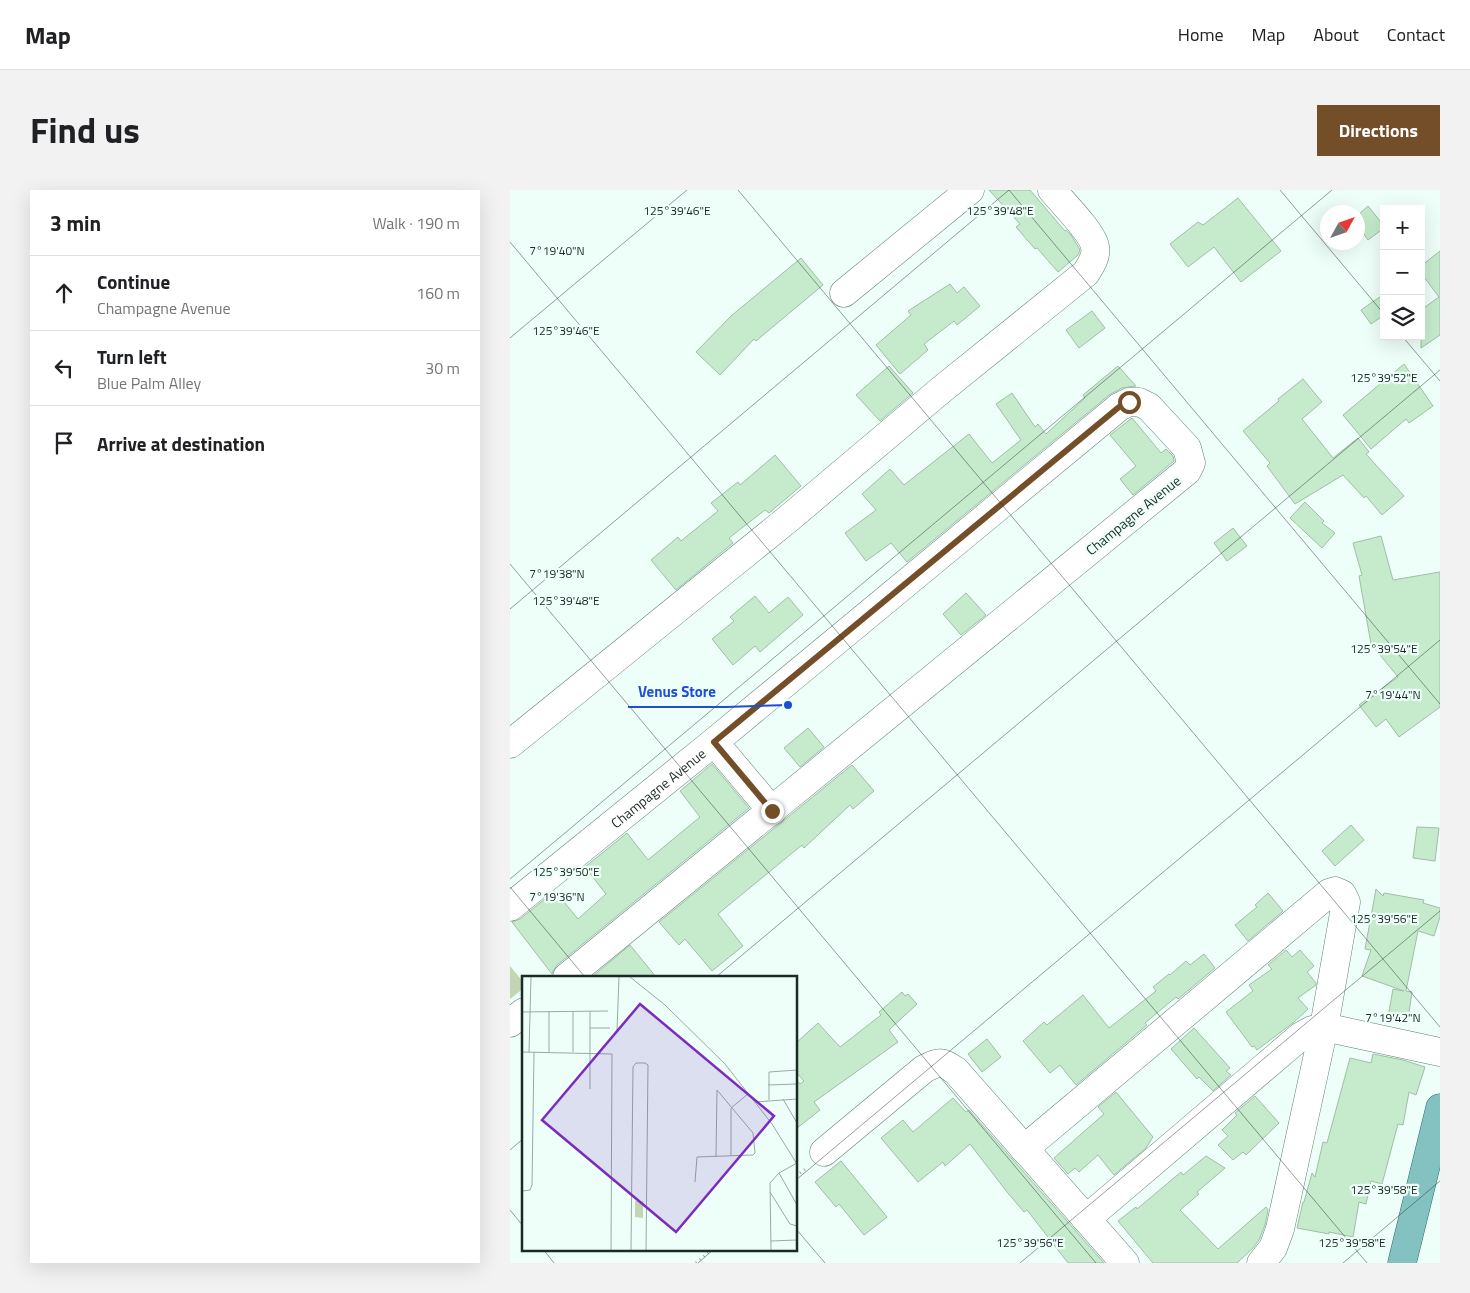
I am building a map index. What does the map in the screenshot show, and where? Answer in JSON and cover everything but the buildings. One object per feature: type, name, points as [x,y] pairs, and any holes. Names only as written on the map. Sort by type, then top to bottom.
[{"type":"main road","points":[[1402,1263],[1439,1118]]},
{"type":"street","points":[[844,293],[970,190]]},
{"type":"street","points":[[510,744],[788,519],[941,390],[1086,273],[1094,258],[1095,247],[1090,236],[1052,190]]},
{"type":"street","name":"Champagne Avenue","points":[[510,907],[714,742],[1119,407],[1129,402],[1139,402],[1149,407],[1187,448],[1191,463],[1187,471],[569,976]]},
{"type":"street","points":[[714,742],[772,811]]},
{"type":"street","points":[[1024,1149],[1329,892],[1342,894],[1346,902],[1324,1027],[1280,1228],[1273,1248],[1261,1263]]},
{"type":"street","points":[[510,1023],[522,1014]]},
{"type":"street","points":[[1086,1219],[1301,1036],[1312,1030],[1324,1027],[1440,1052]]},
{"type":"street","points":[[824,1152],[924,1069],[934,1064],[946,1063],[956,1071],[1125,1263]]},
{"type":"path","points":[[696,1263],[711,1250]]},
{"type":"green space","points":[[510,966],[522,981],[522,990],[510,999]]},
{"type":"place","name":"Venus Store","points":[[788,705]]},
{"type":"route","points":[[772,811],[714,742],[1119,407],[1129,402]]}]
